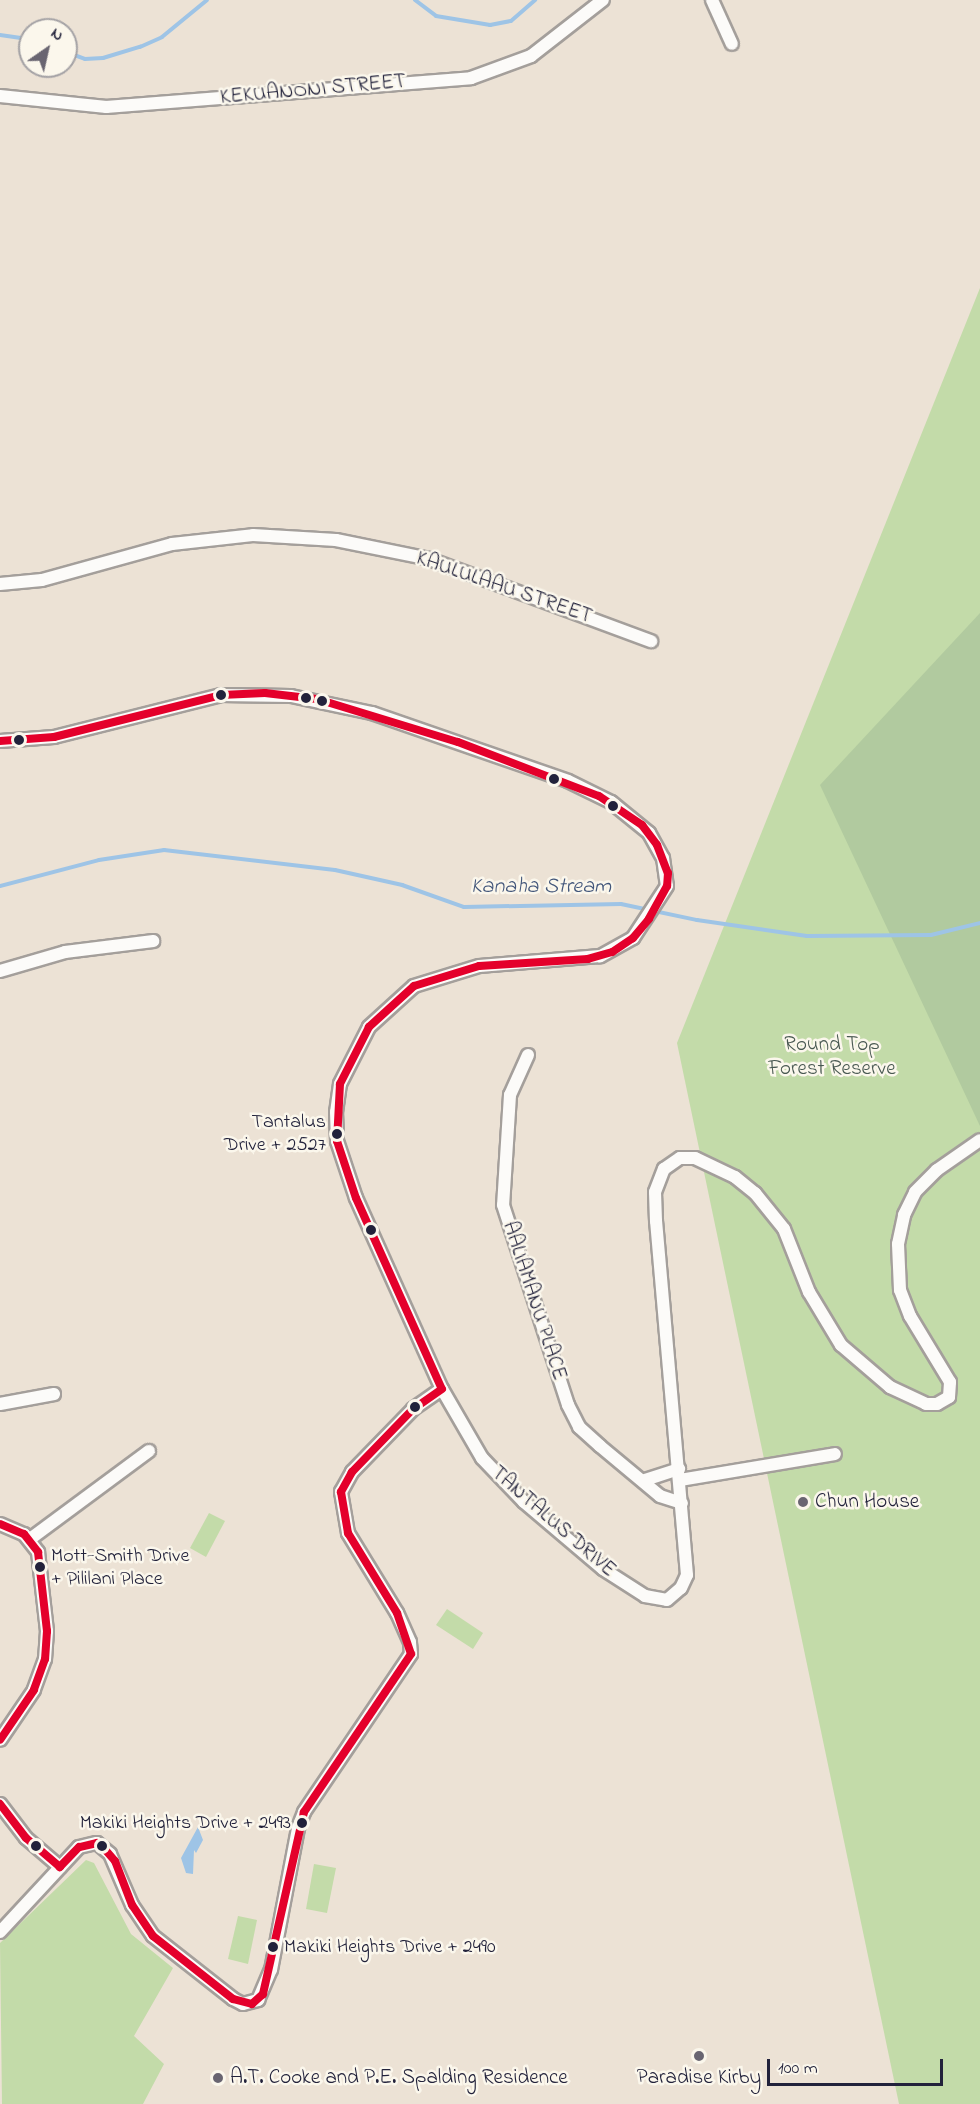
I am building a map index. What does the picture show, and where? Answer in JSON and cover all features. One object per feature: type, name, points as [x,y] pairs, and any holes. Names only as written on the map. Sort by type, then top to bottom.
[{"type":"street","name":"KEKUANONI STREET","points":[[0,96],[106,107],[471,78],[531,56],[603,0]]},
{"type":"street","points":[[712,0],[732,44]]},
{"type":"street","name":"KAULULAAU STREET","points":[[0,584],[42,580],[172,544],[253,535],[336,540],[429,559],[651,641]]},
{"type":"street","name":"TANTALUS DRIVE","points":[[0,741],[54,737],[221,695],[265,693],[308,698],[398,721],[568,782],[621,809],[642,825],[657,845],[668,873],[667,886],[649,919],[623,946],[588,959],[479,966],[414,986],[369,1027],[340,1084],[338,1141],[356,1198],[442,1389],[477,1450],[502,1481],[603,1569],[657,1600],[675,1594],[687,1575],[680,1474],[656,1221],[655,1192],[664,1169],[680,1158],[695,1158],[735,1177],[754,1193],[784,1229],[808,1292],[841,1345],[890,1387],[926,1404],[937,1404],[949,1396],[950,1382],[903,1299],[898,1244],[904,1215],[915,1192],[938,1170],[980,1140]]},
{"type":"street","points":[[0,971],[65,952],[153,941]]},
{"type":"street","name":"AALIAMANU PLACE","points":[[528,1055],[510,1095],[503,1205],[508,1221],[579,1426],[645,1480],[660,1496],[682,1503]]},
{"type":"street","points":[[0,1932],[79,1847],[97,1843],[115,1862],[132,1905],[153,1936],[233,1999],[243,2004],[258,2000],[271,1970],[292,1856],[304,1812],[411,1654],[407,1634],[397,1613],[348,1533],[341,1511],[343,1484],[413,1409],[442,1389]]},
{"type":"street","points":[[0,1404],[54,1394]]},
{"type":"street","points":[[30,1539],[149,1450]]},
{"type":"street","points":[[645,1480],[835,1454]]},
{"type":"street","points":[[0,1524],[17,1530],[30,1539],[42,1568],[46,1652],[34,1690],[0,1740]]},
{"type":"street","points":[[0,1804],[26,1838],[60,1867]]},
{"type":"green space","name":"Round Top Forest Reserve","points":[[980,288],[980,2104],[899,2104],[677,1043]]},
{"type":"green space","points":[[980,613],[980,1126],[820,785]]},
{"type":"green space","points":[[209,1513],[225,1521],[206,1557],[190,1548]]},
{"type":"green space","points":[[447,1609],[483,1633],[473,1649],[436,1625]]},
{"type":"green space","points":[[86,1860],[94,1863],[131,1934],[173,1968],[134,2036],[164,2064],[143,2104],[2,2104],[0,1943]]},
{"type":"green space","points":[[314,1864],[336,1868],[327,1913],[306,1909]]},
{"type":"green space","points":[[238,1916],[257,1920],[248,1964],[228,1959]]},
{"type":"water","points":[[198,1827],[203,1840],[196,1853],[194,1850],[193,1874],[186,1873],[181,1858]]},
{"type":"waterway","points":[[78,56],[85,59],[103,58],[140,47],[162,37],[207,0]]},
{"type":"waterway","points":[[415,0],[436,16],[490,25],[511,21],[535,0]]},
{"type":"waterway","points":[[0,35],[18,37]]},
{"type":"waterway","name":"Kanaha Stream","points":[[0,886],[99,860],[164,850],[335,870],[402,885],[464,907],[621,904],[697,920],[807,936],[931,935],[980,923]]},
{"type":"transit line","points":[[0,741],[54,737],[221,695],[265,693],[317,699],[458,742],[599,796],[642,825],[657,845],[668,873],[667,886],[649,919],[633,938],[612,952],[588,959],[479,966],[414,986],[369,1027],[340,1084],[337,1141],[356,1198],[442,1389],[413,1409],[352,1472],[341,1492],[348,1533],[397,1613],[411,1654],[304,1812],[263,1994],[252,2004],[233,1999],[153,1936],[132,1905],[115,1861],[103,1847],[97,1843],[79,1847],[60,1867],[26,1838],[0,1804]]},
{"type":"transit line","points":[[0,1524],[24,1534],[38,1552],[47,1631],[45,1659],[34,1690],[0,1740]]},
{"type":"place","name":"Tantalus Drive + 2527","points":[[337,1134]]},
{"type":"place","name":"Chun House","points":[[803,1502]]},
{"type":"place","name":"Mott-Smith Drive + Pililani Place","points":[[40,1567]]},
{"type":"place","name":"Makiki Heights Drive + 2493","points":[[302,1823]]},
{"type":"place","name":"Makiki Heights Drive + 2490","points":[[273,1947]]},
{"type":"place","name":"Paradise Kirby","points":[[699,2056]]},
{"type":"place","name":"A.T. Cooke and P.E. Spalding Residence","points":[[218,2078]]}]
